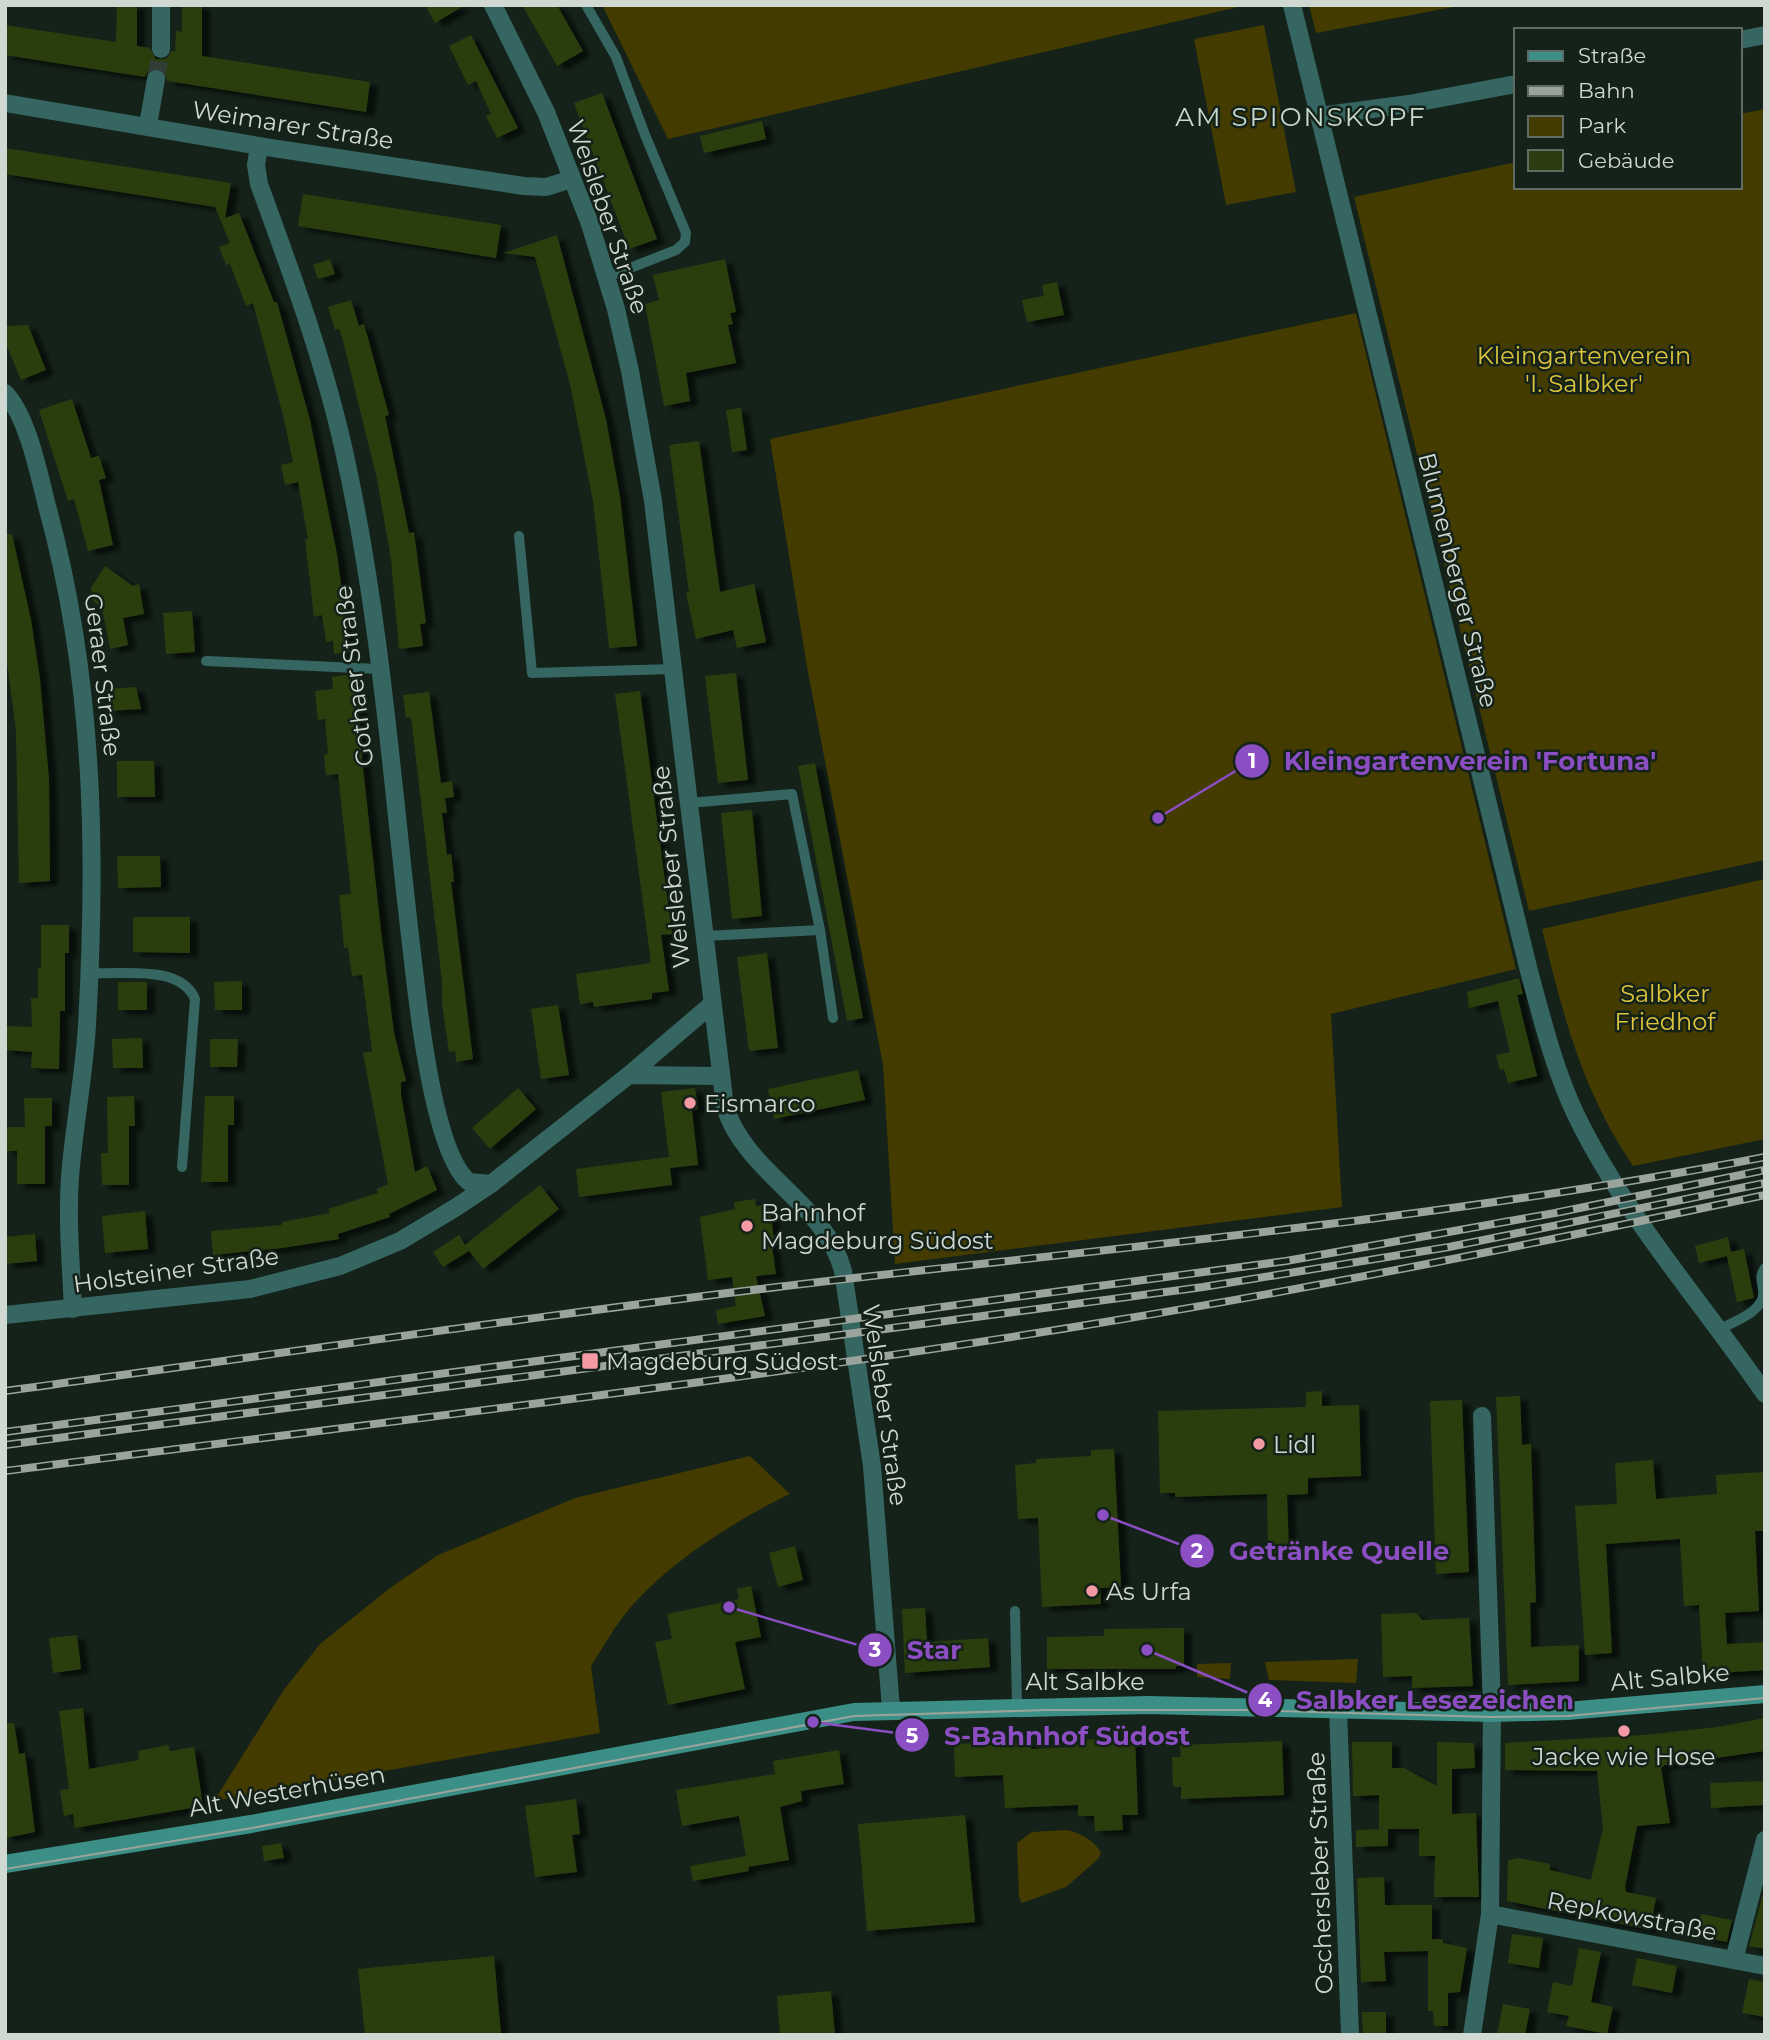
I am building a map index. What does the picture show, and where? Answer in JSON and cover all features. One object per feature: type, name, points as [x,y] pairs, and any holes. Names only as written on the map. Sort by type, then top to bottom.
[{"type":"main road","name":"Alt Salbke","points":[[576,1762],[812,1718],[891,1709],[1017,1706],[1492,1713],[1567,1711],[1765,1694]]},
{"type":"main road","name":"Alt Westerhüsen","points":[[5,1864],[226,1828],[576,1762]]},
{"type":"street","points":[[161,5],[161,49]]},
{"type":"street","name":"Welsleber Straße","points":[[493,5],[545,112],[607,277],[643,435],[674,668],[719,1076],[728,1116],[737,1135],[819,1223],[841,1262],[872,1466],[891,1709]]},
{"type":"street","name":"Blumenberger Straße","points":[[1292,5],[1549,1042],[1575,1112],[1597,1154],[1632,1210],[1765,1394]]},
{"type":"street","points":[[1742,40],[1765,35]]},
{"type":"street","points":[[148,125],[156,79]]},
{"type":"street","points":[[1319,116],[1409,104],[1514,84]]},
{"type":"street","name":"Weimarer Straße","points":[[5,103],[148,125],[259,146],[524,186],[546,187],[572,179]]},
{"type":"street","name":"Gothaer Straße","points":[[259,146],[256,165],[259,184],[316,347],[343,448],[365,563],[416,990],[430,1074],[447,1141],[457,1166],[469,1182],[491,1184]]},
{"type":"street","name":"Geraer Straße","points":[[5,393],[19,415],[61,555],[76,632],[90,762],[93,904],[90,973],[69,1200],[73,1309]]},
{"type":"street","name":"Holsteiner Straße","points":[[5,1315],[250,1289],[340,1266],[417,1232],[491,1184],[629,1075],[711,1005]]},
{"type":"street","points":[[629,1075],[719,1076]]},
{"type":"street","points":[[1472,2035],[1490,1914],[1492,1713],[1482,1416]]},
{"type":"street","name":"Oschersleber Straße","points":[[1338,1709],[1350,2035]]},
{"type":"street","points":[[1734,1960],[1765,1840]]},
{"type":"street","name":"Repkowstraße","points":[[1490,1914],[1765,1966]]},
{"type":"lane","points":[[586,5],[616,57],[686,233],[685,242],[676,250],[607,277]]},
{"type":"lane","points":[[519,536],[532,673],[674,668]]},
{"type":"lane","points":[[206,662],[378,669]]},
{"type":"lane","points":[[689,803],[792,794],[820,930],[833,1018]]},
{"type":"lane","points":[[704,936],[820,930]]},
{"type":"lane","points":[[90,973],[175,977],[189,986],[195,999],[182,1167]]},
{"type":"lane","points":[[1720,1329],[1758,1306],[1764,1294],[1761,1278],[1765,1268]]},
{"type":"lane","points":[[1015,1611],[1017,1706]]},
{"type":"green space","points":[[602,5],[1247,5],[668,139]]},
{"type":"green space","points":[[1309,5],[1464,5],[1316,33]]},
{"type":"green space","points":[[1264,25],[1296,192],[1226,205],[1194,39]]},
{"type":"green space","name":"Kleingartenverein 'I. Salbker'","points":[[1765,109],[1765,860],[1529,911],[1354,197],[1514,162],[1514,189],[1742,189],[1742,114]]},
{"type":"green space","points":[[1356,313],[1516,969],[1331,1014],[1342,1207],[895,1264],[883,1065],[807,667],[770,439]]},
{"type":"green space","name":"Salbker Friedhof","points":[[1765,879],[1765,1139],[1633,1166],[1615,1138],[1587,1081],[1558,992],[1542,929]]},
{"type":"green space","points":[[750,1456],[790,1494],[705,1543],[647,1590],[626,1614],[591,1666],[600,1733],[214,1801],[283,1691],[320,1644],[390,1588],[438,1555],[575,1498]]},
{"type":"green space","points":[[1358,1659],[1356,1683],[1269,1680],[1265,1662]]},
{"type":"green space","points":[[1231,1663],[1230,1679],[1197,1677],[1197,1664]]},
{"type":"green space","points":[[1066,1830],[1091,1841],[1101,1853],[1098,1859],[1066,1887],[1022,1903],[1019,1897],[1017,1843],[1032,1832]]},
{"type":"building","points":[[117,5],[137,5],[137,46],[150,48],[156,59],[166,59],[172,51],[175,52],[176,31],[182,32],[182,5],[202,5],[202,56],[370,82],[366,112],[167,81],[164,71],[157,68],[148,71],[145,77],[5,55],[5,25],[116,42]]},
{"type":"building","points":[[425,5],[465,5],[435,23]]},
{"type":"building","points":[[522,5],[557,5],[583,51],[557,66]]},
{"type":"building","points":[[471,35],[518,128],[497,138],[486,116],[491,114],[476,81],[468,85],[449,46]]},
{"type":"building","points":[[602,93],[657,239],[629,249],[574,103]]},
{"type":"building","points":[[762,121],[766,139],[704,153],[700,136]]},
{"type":"building","points":[[5,148],[231,183],[225,218],[239,213],[274,302],[277,302],[310,420],[337,554],[350,652],[334,654],[333,641],[326,642],[322,615],[314,617],[305,539],[308,539],[298,482],[285,485],[281,465],[293,462],[283,415],[253,303],[246,306],[230,264],[226,265],[219,247],[230,243],[215,207],[5,174]]},
{"type":"building","points":[[303,194],[501,225],[496,258],[298,226]]},
{"type":"building","points":[[557,235],[606,419],[620,497],[637,646],[609,648],[593,501],[570,384],[535,257],[504,253]]},
{"type":"building","points":[[330,259],[335,274],[318,279],[313,265]]},
{"type":"building","points":[[725,259],[736,312],[730,313],[733,324],[728,325],[736,363],[686,373],[690,401],[664,406],[645,304],[659,300],[653,275]]},
{"type":"building","points":[[1057,282],[1064,315],[1027,322],[1022,300],[1044,296],[1042,285]]},
{"type":"building","points":[[351,300],[359,326],[364,324],[389,415],[385,416],[409,533],[414,532],[426,623],[420,624],[423,646],[399,649],[391,559],[377,479],[343,341],[339,329],[335,330],[328,307]]},
{"type":"building","points":[[28,325],[46,370],[21,380],[5,341],[5,326]]},
{"type":"building","points":[[72,399],[91,458],[99,456],[106,478],[99,480],[113,545],[88,551],[74,499],[68,501],[39,410]]},
{"type":"building","points":[[741,408],[747,450],[732,452],[726,410]]},
{"type":"building","points":[[699,441],[720,592],[754,584],[766,642],[737,648],[733,630],[696,639],[686,593],[689,592],[669,445]]},
{"type":"building","points":[[5,534],[12,534],[31,620],[40,679],[49,779],[50,881],[19,883],[16,731],[5,647]]},
{"type":"building","points":[[105,566],[133,586],[139,584],[144,614],[123,618],[128,645],[110,649],[102,608],[93,601],[91,588]]},
{"type":"building","points":[[192,611],[195,652],[166,654],[163,613]]},
{"type":"building","points":[[736,673],[748,780],[718,783],[705,676]]},
{"type":"building","points":[[351,676],[352,692],[358,691],[361,750],[381,931],[394,1033],[406,1081],[401,1082],[401,1095],[415,1172],[427,1166],[437,1190],[389,1214],[390,1217],[338,1234],[339,1239],[213,1255],[211,1231],[282,1225],[282,1222],[330,1213],[328,1209],[378,1193],[377,1189],[388,1184],[363,1053],[372,1051],[362,975],[352,976],[348,947],[344,948],[339,895],[351,894],[338,774],[326,775],[324,755],[328,754],[325,719],[318,720],[315,691],[333,689],[332,677]]},
{"type":"building","points":[[136,687],[141,709],[109,711],[107,689]]},
{"type":"building","points":[[640,691],[672,934],[661,935],[669,991],[652,993],[652,999],[594,1007],[593,1002],[580,1004],[576,974],[651,963],[615,694]]},
{"type":"building","points":[[429,692],[441,783],[452,781],[454,797],[445,798],[447,813],[442,813],[447,855],[451,854],[454,882],[451,882],[473,1059],[456,1062],[455,1051],[449,1052],[411,717],[406,718],[403,695]]},
{"type":"building","points":[[117,761],[154,761],[155,797],[117,797]]},
{"type":"building","points":[[815,763],[863,1018],[847,1021],[798,766]]},
{"type":"building","points":[[752,810],[762,916],[732,919],[721,813]]},
{"type":"building","points":[[117,856],[160,856],[161,887],[118,888]]},
{"type":"building","points":[[133,917],[190,917],[190,953],[133,952]]},
{"type":"building","points":[[41,925],[69,925],[69,953],[65,953],[65,1011],[60,1011],[59,1069],[31,1068],[32,1052],[5,1050],[5,1026],[32,1027],[31,998],[38,998],[38,968],[41,968]]},
{"type":"building","points":[[767,953],[778,1048],[749,1051],[737,957]]},
{"type":"building","points":[[1519,978],[1523,994],[1517,995],[1537,1076],[1508,1083],[1504,1069],[1500,1070],[1496,1055],[1510,1052],[1498,1001],[1469,1008],[1467,992]]},
{"type":"building","points":[[242,981],[242,1010],[215,1010],[214,982]]},
{"type":"building","points":[[118,982],[147,982],[147,1010],[118,1010]]},
{"type":"building","points":[[558,1005],[569,1075],[541,1079],[531,1009]]},
{"type":"building","points":[[142,1038],[143,1068],[113,1068],[112,1039]]},
{"type":"building","points":[[210,1039],[238,1039],[237,1067],[210,1067]]},
{"type":"building","points":[[858,1070],[865,1100],[774,1119],[768,1089]]},
{"type":"building","points":[[518,1088],[536,1109],[490,1149],[472,1128]]},
{"type":"building","points":[[695,1088],[698,1109],[692,1110],[698,1165],[670,1168],[672,1185],[579,1197],[576,1169],[669,1157],[661,1092]]},
{"type":"building","points":[[134,1096],[135,1126],[129,1126],[129,1185],[102,1185],[101,1153],[108,1153],[107,1097]]},
{"type":"building","points":[[205,1096],[234,1096],[234,1125],[228,1125],[228,1182],[201,1182]]},
{"type":"building","points":[[24,1098],[52,1098],[52,1126],[45,1126],[45,1184],[17,1184],[17,1151],[5,1151],[5,1127],[25,1127]]},
{"type":"building","points":[[540,1185],[559,1209],[483,1269],[469,1251],[443,1267],[433,1252],[459,1235],[465,1245]]},
{"type":"building","points":[[755,1199],[756,1206],[769,1204],[774,1239],[771,1239],[776,1274],[756,1276],[765,1316],[718,1324],[716,1310],[736,1306],[732,1277],[708,1280],[700,1217],[735,1209],[734,1202]]},
{"type":"building","points":[[145,1211],[148,1249],[105,1253],[102,1216]]},
{"type":"building","points":[[35,1234],[37,1261],[5,1264],[5,1237]]},
{"type":"building","points":[[1728,1237],[1731,1252],[1744,1249],[1754,1298],[1737,1302],[1727,1256],[1699,1263],[1695,1246]]},
{"type":"building","name":"Lidl","points":[[1322,1391],[1322,1406],[1359,1405],[1361,1476],[1308,1478],[1308,1494],[1287,1495],[1289,1553],[1268,1553],[1267,1494],[1175,1497],[1175,1493],[1160,1493],[1158,1411],[1306,1407],[1306,1392]]},
{"type":"building","points":[[1520,1396],[1522,1445],[1531,1444],[1536,1602],[1530,1603],[1531,1647],[1579,1645],[1579,1681],[1508,1685],[1496,1397]]},
{"type":"building","points":[[1462,1400],[1469,1572],[1436,1574],[1430,1401]]},
{"type":"building","points":[[1114,1449],[1121,1587],[1100,1588],[1101,1604],[1042,1607],[1038,1518],[1018,1519],[1015,1465],[1036,1463],[1036,1459],[1091,1456],[1091,1450]]},
{"type":"building","points":[[1653,1460],[1656,1499],[1717,1494],[1716,1475],[1765,1472],[1765,1531],[1755,1531],[1759,1611],[1725,1613],[1727,1644],[1765,1642],[1765,1670],[1703,1674],[1699,1605],[1684,1606],[1680,1539],[1606,1544],[1612,1653],[1585,1655],[1575,1506],[1617,1504],[1615,1463]]},
{"type":"building","points":[[795,1546],[803,1580],[778,1587],[769,1553]]},
{"type":"building","points":[[751,1586],[761,1637],[735,1642],[745,1689],[668,1705],[655,1642],[672,1639],[667,1614],[739,1599],[737,1589]]},
{"type":"building","points":[[925,1608],[927,1642],[988,1638],[990,1667],[905,1673],[902,1609]]},
{"type":"building","points":[[1416,1613],[1422,1620],[1469,1618],[1473,1686],[1412,1688],[1412,1676],[1383,1677],[1381,1614]]},
{"type":"building","points":[[1184,1628],[1184,1666],[1176,1666],[1176,1669],[1047,1669],[1047,1637],[1104,1636],[1104,1629]]},
{"type":"building","points":[[77,1635],[81,1669],[53,1673],[49,1638]]},
{"type":"building","points":[[83,1708],[89,1769],[139,1760],[138,1751],[168,1745],[170,1751],[194,1747],[203,1806],[75,1828],[73,1814],[64,1816],[60,1790],[69,1789],[59,1711]]},
{"type":"building","points":[[1765,1718],[1765,1751],[1665,1765],[1661,1768],[1670,1823],[1637,1826],[1625,1887],[1626,1892],[1656,1898],[1650,1930],[1507,1901],[1508,1860],[1518,1858],[1550,1864],[1550,1870],[1591,1880],[1603,1828],[1597,1771],[1505,1770],[1505,1743],[1644,1735],[1718,1727]]},
{"type":"building","points":[[5,1723],[14,1723],[19,1754],[25,1753],[35,1832],[5,1838]]},
{"type":"building","points":[[1135,1738],[1138,1815],[1122,1815],[1123,1830],[1095,1831],[1094,1816],[1078,1816],[1078,1805],[1005,1808],[1003,1775],[955,1777],[954,1744],[1031,1741],[1031,1749],[1076,1747],[1076,1740]]},
{"type":"building","points":[[1282,1741],[1284,1795],[1181,1799],[1181,1787],[1173,1787],[1172,1757],[1181,1757],[1180,1745]]},
{"type":"building","points":[[1352,1742],[1392,1742],[1392,1768],[1404,1768],[1437,1786],[1437,1742],[1474,1743],[1475,1768],[1452,1769],[1452,1814],[1476,1813],[1479,1897],[1434,1897],[1435,1856],[1419,1856],[1419,1829],[1379,1829],[1379,1795],[1353,1796]]},
{"type":"building","points":[[839,1750],[844,1784],[801,1791],[802,1801],[780,1807],[789,1860],[748,1867],[749,1871],[693,1881],[690,1866],[746,1856],[739,1816],[682,1826],[676,1790],[775,1774],[773,1761]]},
{"type":"building","points":[[1765,1781],[1765,1805],[1711,1808],[1710,1783]]},
{"type":"building","points":[[576,1799],[580,1834],[572,1835],[577,1872],[535,1877],[525,1806]]},
{"type":"building","points":[[965,1815],[975,1922],[867,1931],[858,1824]]},
{"type":"building","points":[[1388,1829],[1388,1846],[1356,1847],[1356,1830]]},
{"type":"building","points":[[281,1843],[284,1858],[264,1861],[262,1846]]},
{"type":"building","points":[[1384,1877],[1385,1905],[1432,1905],[1432,1939],[1443,1939],[1443,1943],[1467,1948],[1460,1992],[1448,1993],[1448,2026],[1434,2026],[1433,2011],[1428,2011],[1428,1951],[1384,1952],[1386,1981],[1361,1982],[1357,1878]]},
{"type":"building","points":[[1763,1894],[1765,1895],[1765,1949],[1749,1946]]},
{"type":"building","points":[[1701,1914],[1732,1920],[1727,1942],[1696,1936]]},
{"type":"building","points":[[1512,1934],[1543,1938],[1539,1968],[1508,1963]]},
{"type":"building","points":[[1579,1948],[1601,1952],[1591,2002],[1613,2007],[1607,2034],[1566,2026],[1569,2016],[1547,2012],[1553,1982],[1572,1986]]},
{"type":"building","points":[[494,1956],[501,2035],[365,2035],[358,1969]]},
{"type":"building","points":[[1637,1958],[1677,1966],[1672,1993],[1632,1985]]},
{"type":"building","points":[[1749,1979],[1765,1982],[1765,2017],[1742,2013]]},
{"type":"building","points":[[831,1991],[835,2035],[780,2035],[777,1996]]},
{"type":"building","points":[[1503,2004],[1530,2009],[1525,2035],[1497,2035]]},
{"type":"building","points":[[1362,2012],[1386,2012],[1386,2035],[1363,2035]]},
{"type":"tunnel","points":[[156,79],[161,49]]},
{"type":"tram line","points":[[5,1869],[252,1828],[854,1716],[1046,1710],[1247,1710],[1492,1717],[1567,1716],[1765,1698]]},
{"type":"railway","points":[[5,1391],[725,1293],[1414,1213],[1531,1197],[1765,1157]]},
{"type":"railway","points":[[5,1432],[1286,1261],[1555,1213],[1765,1170]]},
{"type":"railway","points":[[5,1445],[1203,1287],[1449,1247],[1765,1183]]},
{"type":"railway","points":[[5,1471],[693,1383],[968,1344],[1354,1278],[1765,1195]]},
{"type":"place","name":"Kleingartenverein 'Fortuna'","points":[[1158,818]]},
{"type":"place","name":"Eismarco","points":[[690,1103]]},
{"type":"place","name":"Bahnhof Magdeburg Südost","points":[[747,1226]]},
{"type":"place","name":"Magdeburg Südost","points":[[590,1361]]},
{"type":"place","name":"Lidl","points":[[1259,1444]]},
{"type":"place","name":"Getränke Quelle","points":[[1103,1515]]},
{"type":"place","name":"As Urfa","points":[[1092,1591]]},
{"type":"place","name":"Star","points":[[729,1607]]},
{"type":"place","name":"Salbker Lesezeichen","points":[[1147,1650]]},
{"type":"place","name":"S-Bahnhof Südost","points":[[813,1722]]},
{"type":"place","name":"Jacke wie Hose","points":[[1624,1731]]},
{"type":"district","name":"AM SPIONSKOPF","points":[[1301,117]]}]
